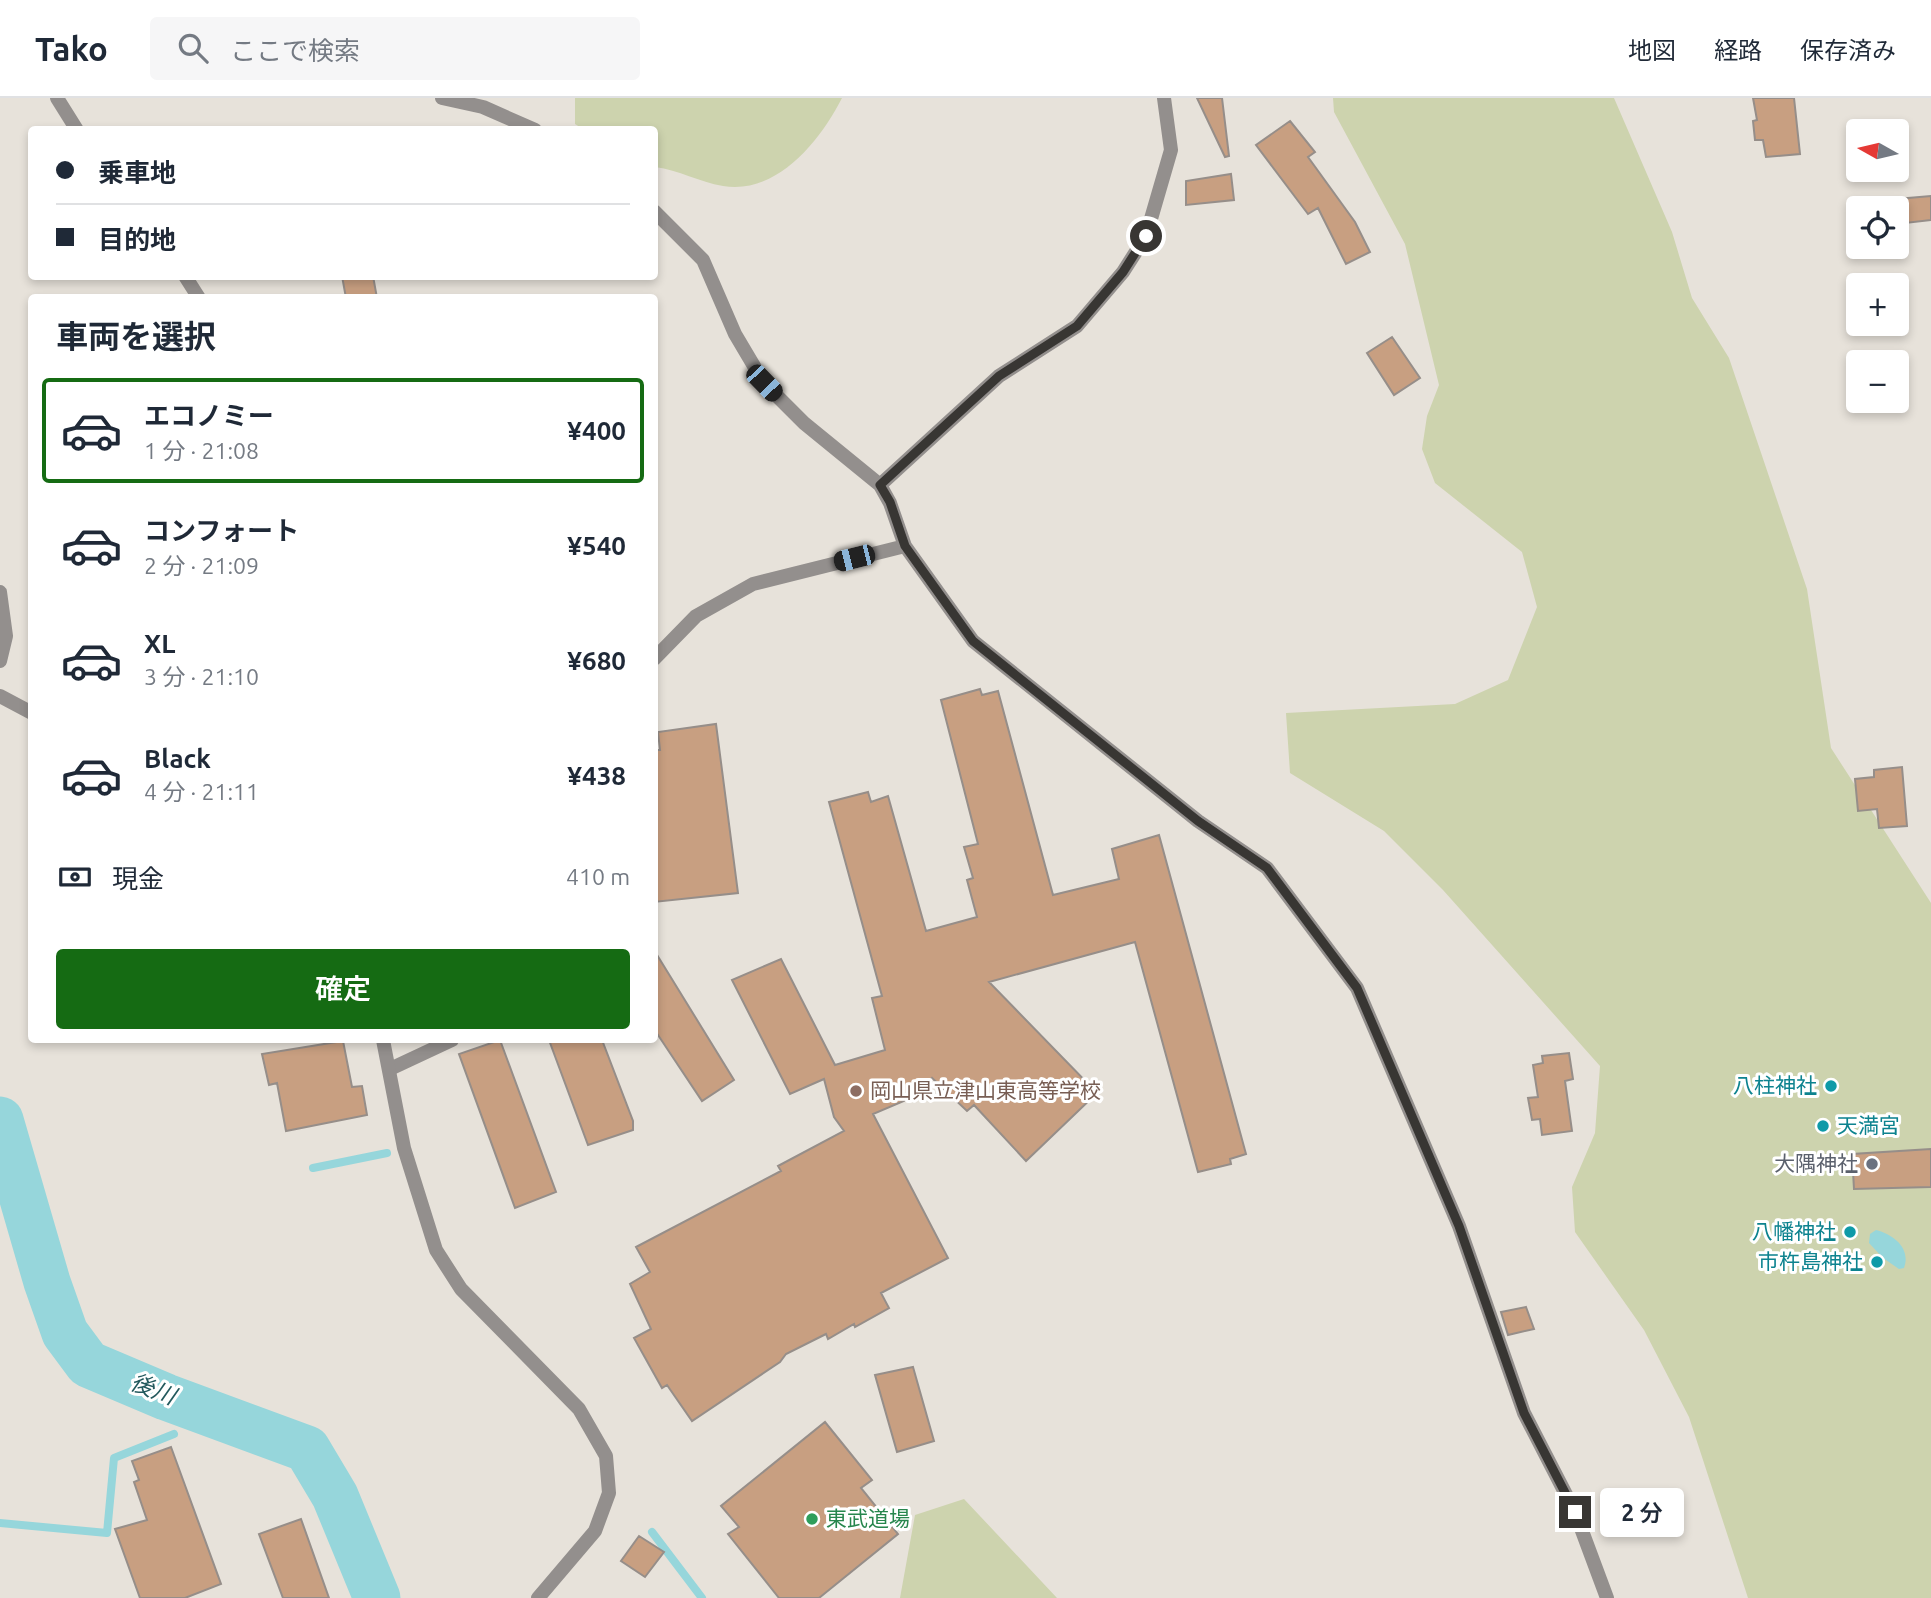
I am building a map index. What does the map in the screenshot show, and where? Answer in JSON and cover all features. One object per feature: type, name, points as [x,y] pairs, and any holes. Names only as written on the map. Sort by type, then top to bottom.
[{"type":"street","points":[[57,98],[74,126]]},
{"type":"street","points":[[442,98],[483,107],[526,126]]},
{"type":"street","points":[[880,485],[999,376],[1077,326],[1123,272],[1146,236],[1171,150],[1164,98]]},
{"type":"street","points":[[658,215],[704,261],[735,334],[764,383],[804,423],[880,485],[890,502],[905,546],[973,641],[1198,821],[1267,868],[1357,988],[1459,1226],[1524,1413],[1575,1512],[1608,1598]]},
{"type":"street","points":[[658,655],[696,616],[753,584],[905,546]]},
{"type":"street","points":[[0,592],[6,636],[0,661]]},
{"type":"street","points":[[0,696],[28,711]]},
{"type":"street","points":[[384,1043],[404,1148],[436,1250],[461,1290],[579,1409],[606,1456],[609,1493],[595,1531],[538,1598]]},
{"type":"street","points":[[390,1069],[446,1043]]},
{"type":"green space","points":[[575,98],[842,98],[822,131],[795,162],[761,182],[743,187],[714,184],[658,168],[658,126],[575,124]]},
{"type":"green space","points":[[1333,98],[1614,98],[1672,232],[1692,298],[1729,358],[1807,589],[1831,748],[1931,903],[1931,1598],[1748,1598],[1689,1417],[1644,1330],[1575,1232],[1572,1187],[1595,1133],[1600,1066],[1443,890],[1384,831],[1290,773],[1286,713],[1455,704],[1508,680],[1537,607],[1522,552],[1435,483],[1422,449],[1427,416],[1439,385],[1405,244],[1334,112]]},
{"type":"green space","points":[[964,1499],[1057,1598],[900,1598],[915,1515]]},
{"type":"water","points":[[1876,1230],[1889,1235],[1900,1244],[1906,1261],[1904,1268],[1899,1269],[1883,1258],[1869,1243],[1870,1234]]},
{"type":"water","points":[[364,1536],[389,1598],[366,1598],[343,1543]]},
{"type":"building","points":[[1197,98],[1222,98],[1229,156],[1225,157]]},
{"type":"building","points":[[1753,98],[1794,98],[1800,154],[1766,157],[1763,140],[1755,140],[1753,121],[1757,120]]},
{"type":"building","points":[[1290,121],[1315,152],[1308,157],[1355,222],[1370,252],[1346,264],[1318,208],[1308,214],[1256,145]]},
{"type":"building","points":[[1231,174],[1234,200],[1186,205],[1186,181]]},
{"type":"building","points":[[1931,196],[1931,220],[1909,223],[1909,198]]},
{"type":"building","points":[[343,280],[374,280],[376,294],[345,294]]},
{"type":"building","points":[[1392,337],[1420,378],[1394,395],[1367,353]]},
{"type":"building","points":[[980,689],[982,695],[998,691],[1053,895],[1119,879],[1112,849],[1159,835],[1246,1154],[1230,1159],[1231,1164],[1198,1172],[1135,942],[989,982],[1097,1093],[1026,1161],[974,1105],[967,1111],[932,1078],[918,1093],[915,1091],[904,1101],[873,1114],[948,1258],[881,1293],[889,1308],[855,1327],[854,1324],[828,1339],[826,1334],[786,1354],[780,1362],[692,1421],[667,1385],[662,1388],[634,1338],[651,1329],[630,1284],[650,1272],[636,1247],[781,1171],[778,1166],[844,1131],[834,1117],[824,1079],[790,1094],[732,980],[781,959],[835,1065],[885,1050],[872,998],[882,996],[829,802],[868,792],[871,802],[888,796],[926,931],[977,917],[967,880],[973,878],[964,847],[978,844],[941,700]]},
{"type":"building","points":[[716,724],[738,893],[658,902],[658,732]]},
{"type":"building","points":[[1902,767],[1907,826],[1879,828],[1877,809],[1858,811],[1855,779],[1874,777],[1874,770]]},
{"type":"building","points":[[658,956],[734,1080],[702,1101],[658,1035]]},
{"type":"building","points":[[343,1043],[352,1087],[362,1086],[367,1115],[286,1131],[277,1083],[269,1085],[262,1054]]},
{"type":"building","points":[[491,1043],[501,1043],[556,1192],[515,1208],[459,1054]]},
{"type":"building","points":[[550,1043],[603,1043],[633,1121],[633,1130],[588,1145]]},
{"type":"building","points":[[1569,1053],[1573,1079],[1565,1081],[1572,1131],[1542,1135],[1540,1119],[1532,1120],[1528,1098],[1538,1097],[1533,1065],[1543,1063],[1542,1056]]},
{"type":"building","points":[[1931,1149],[1931,1187],[1854,1189],[1852,1154]]},
{"type":"building","points":[[1526,1307],[1534,1329],[1508,1335],[1501,1312]]},
{"type":"building","points":[[913,1367],[934,1441],[897,1452],[875,1375]]},
{"type":"building","points":[[825,1422],[872,1480],[861,1488],[898,1534],[819,1598],[779,1598],[728,1534],[739,1527],[721,1506]]},
{"type":"building","points":[[171,1447],[221,1584],[185,1598],[140,1598],[115,1529],[147,1520],[134,1482],[139,1480],[132,1461]]},
{"type":"building","points":[[301,1519],[329,1598],[283,1598],[259,1534]]},
{"type":"building","points":[[639,1536],[664,1552],[645,1577],[621,1561]]},
{"type":"waterway","name":"後川","points":[[0,1120],[47,1282],[65,1333],[88,1364],[166,1397],[307,1449],[335,1496],[377,1598]]},
{"type":"waterway","points":[[313,1168],[387,1153]]},
{"type":"waterway","points":[[0,1523],[107,1533],[114,1458],[174,1434]]},
{"type":"waterway","points":[[652,1532],[702,1598]]},
{"type":"place","name":"八柱神社","points":[[1831,1086]]},
{"type":"place","name":"岡山県立津山東高等学校","points":[[856,1091]]},
{"type":"place","name":"天満宮","points":[[1823,1126]]},
{"type":"place","name":"大隅神社","points":[[1872,1164]]},
{"type":"place","name":"八幡神社","points":[[1850,1232]]},
{"type":"place","name":"市杵島神社","points":[[1877,1262]]},
{"type":"place","name":"東武道場","points":[[812,1519]]},
{"type":"route","points":[[1146,236],[1123,272],[1077,326],[999,376],[880,485],[890,502],[905,546],[973,641],[1198,821],[1267,868],[1357,988],[1391,1062],[1459,1226],[1524,1413],[1575,1512]]}]
